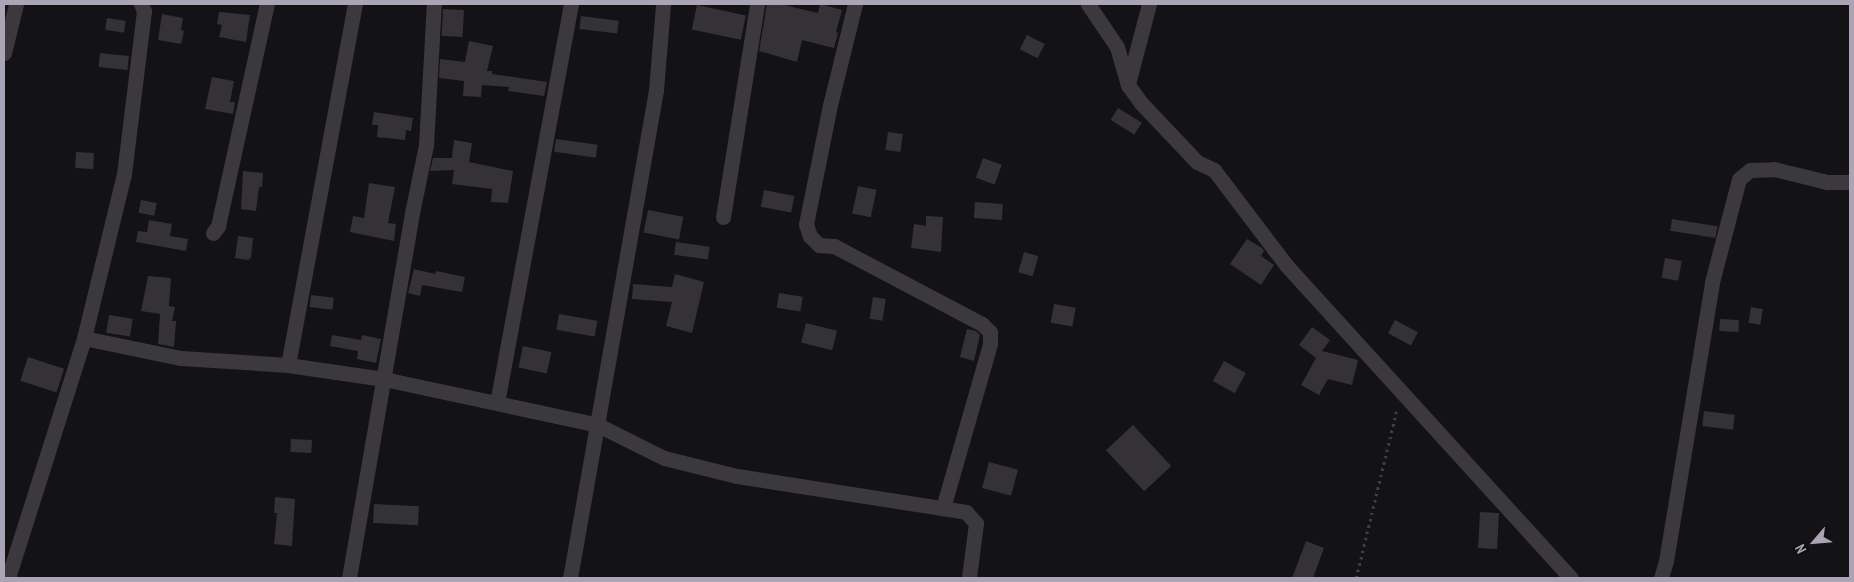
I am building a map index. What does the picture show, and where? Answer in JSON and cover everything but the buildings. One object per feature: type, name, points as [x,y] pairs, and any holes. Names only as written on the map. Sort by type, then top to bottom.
[{"type":"street","points":[[4,53],[16,4]]},
{"type":"street","points":[[8,578],[84,338],[124,174],[144,11],[141,4]]},
{"type":"street","points":[[213,233],[218,226],[267,4]]},
{"type":"street","points":[[288,365],[355,4]]},
{"type":"street","points":[[349,578],[412,213],[426,145],[434,4]]},
{"type":"street","points":[[497,403],[571,4]]},
{"type":"street","points":[[570,578],[656,90],[663,4]]},
{"type":"street","points":[[723,217],[757,4]]},
{"type":"street","points":[[855,4],[830,105],[806,224],[810,236],[819,245],[834,246],[982,324],[990,332],[990,344],[943,508]]},
{"type":"street","points":[[1088,4],[1117,47],[1128,85],[1141,103],[1197,162],[1214,170],[1286,265],[1571,578]]},
{"type":"street","points":[[1128,85],[1149,4]]},
{"type":"street","points":[[1661,578],[1666,560],[1712,282],[1738,179],[1750,170],[1774,169],[1827,182],[1850,182]]},
{"type":"street","points":[[84,338],[181,358],[288,365],[384,379],[598,425],[664,458],[737,476],[966,512],[976,523],[969,578]]},
{"type":"path","points":[[1356,578],[1401,392]]}]
